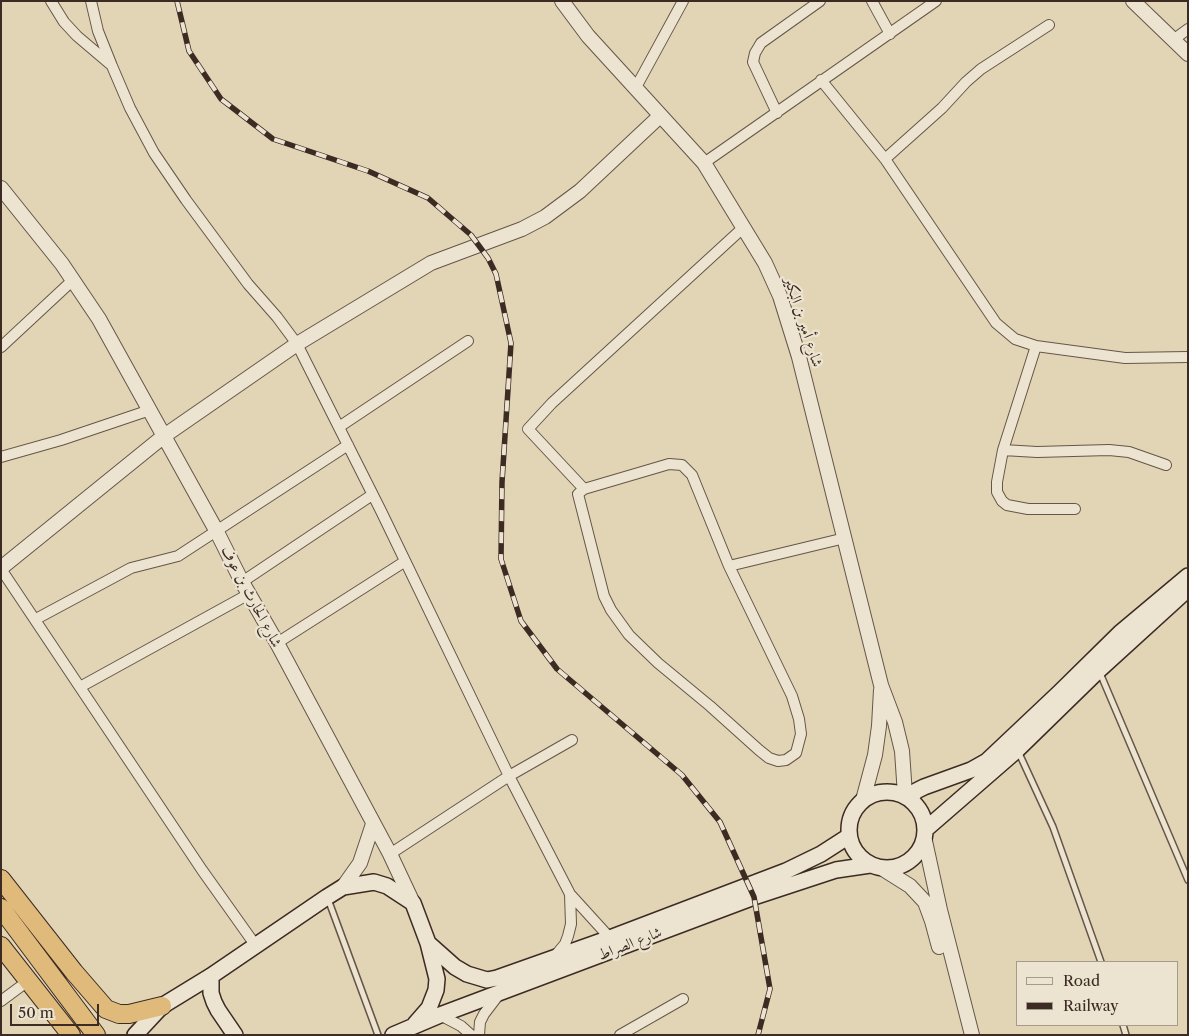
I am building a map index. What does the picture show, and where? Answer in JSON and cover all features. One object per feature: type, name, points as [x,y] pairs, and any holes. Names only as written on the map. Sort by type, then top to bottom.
[{"type":"highway","points":[[1,880],[106,1009],[119,1014],[129,1014],[162,1006]]},
{"type":"highway","points":[[1,908],[96,1035]]},
{"type":"highway","points":[[1,946],[65,1032]]},
{"type":"main road","points":[[908,797],[924,787],[971,770],[987,761],[1120,633],[1188,576]]},
{"type":"main road","points":[[925,835],[1017,750],[1099,670],[1188,589]]},
{"type":"main road","points":[[886,791],[908,797],[924,818],[925,835],[918,853],[909,863],[896,868],[876,867],[856,853],[853,848],[849,836],[849,823],[854,811],[863,800],[874,794],[886,791]]},
{"type":"main road","name":"شارع الصراط","points":[[428,943],[455,967],[472,976],[487,980],[498,978],[610,938],[786,871],[821,854],[849,836]]},
{"type":"main road","name":"شارع الصراط","points":[[393,1035],[500,992],[754,897],[836,870],[876,867]]},
{"type":"main road","points":[[135,1035],[162,1006],[211,976],[343,887],[379,883],[387,886],[412,903]]},
{"type":"main road","name":"شارع الحارث بن عوف","points":[[412,903],[428,943],[437,979],[436,990],[429,1008],[414,1026]]},
{"type":"main road","points":[[211,976],[211,992],[214,1002],[235,1035]]},
{"type":"street","points":[[51,1],[64,22],[77,36],[112,66]]},
{"type":"street","points":[[90,1],[98,32],[112,66],[130,108],[154,153],[248,284],[277,317],[297,344],[570,894],[610,938]]},
{"type":"street","name":"شارع أمير بن البكير","points":[[562,1],[588,36],[704,163],[765,263],[780,296],[799,357],[881,685],[895,722],[902,751],[908,797]]},
{"type":"street","points":[[635,89],[683,1]]},
{"type":"street","points":[[776,113],[753,62],[755,53],[762,43],[820,1]]},
{"type":"street","points":[[872,1],[890,34]]},
{"type":"street","points":[[704,163],[936,1]]},
{"type":"street","points":[[1133,1],[1188,54]]},
{"type":"street","points":[[885,159],[942,108],[981,69],[1049,25]]},
{"type":"street","points":[[1173,40],[1188,29]]},
{"type":"street","points":[[821,80],[885,159],[996,323],[1015,339],[1036,346],[1125,358],[1188,357]]},
{"type":"street","points":[[256,946],[202,870],[1,568],[164,436],[297,344],[431,263],[522,229],[545,217],[580,191],[660,116]]},
{"type":"street","name":"شارع الحارث بن عوف","points":[[1,188],[62,264],[99,319],[277,643],[390,854],[412,903]]},
{"type":"street","points":[[584,489],[528,429],[552,403],[744,227]]},
{"type":"street","points":[[1,347],[73,280]]},
{"type":"street","points":[[339,427],[468,341]]},
{"type":"street","points":[[1036,346],[1003,450],[997,492],[1002,501],[1013,506],[1028,509],[1075,508]]},
{"type":"street","points":[[1,457],[61,440],[150,410]]},
{"type":"street","points":[[36,619],[131,568],[178,556],[348,445]]},
{"type":"street","points":[[1003,450],[1037,452],[1109,450],[1129,452],[1166,466]]},
{"type":"street","points":[[669,464],[682,465],[692,475],[729,566],[792,696],[799,719],[802,734],[800,743],[796,753],[786,760],[778,761],[759,750],[658,663],[621,624],[608,603],[599,581],[578,494],[584,489],[669,464]]},
{"type":"street","points":[[242,582],[372,495]]},
{"type":"street","points":[[729,566],[845,538]]},
{"type":"street","points":[[277,643],[404,562]]},
{"type":"street","points":[[80,687],[249,594]]},
{"type":"street","name":"شارع أمير بن البكير","points":[[863,800],[875,755],[879,726],[881,685]]},
{"type":"street","points":[[390,854],[510,776],[572,740]]},
{"type":"street","points":[[343,887],[360,863],[373,824]]},
{"type":"street","points":[[925,835],[940,910],[972,1035]]},
{"type":"street","points":[[876,867],[910,886],[925,902],[932,921],[962,1035]]},
{"type":"street","points":[[554,958],[565,944],[571,924],[570,894]]},
{"type":"street","points":[[1,1001],[28,981]]},
{"type":"street","points":[[479,1035],[480,1022],[500,992]]},
{"type":"street","points":[[620,1035],[683,999]]},
{"type":"street","points":[[440,1015],[461,1026],[471,1035]]},
{"type":"lane","points":[[1099,670],[1188,880]]},
{"type":"lane","points":[[1017,750],[1054,827],[1101,961]]},
{"type":"lane","points":[[327,897],[378,1035]]},
{"type":"railway","points":[[177,1],[189,51],[221,99],[273,139],[368,171],[428,198],[471,235],[488,258],[496,274],[511,343],[502,482],[501,559],[521,621],[557,669],[682,775],[720,822],[754,897],[770,989],[758,1035]]}]
